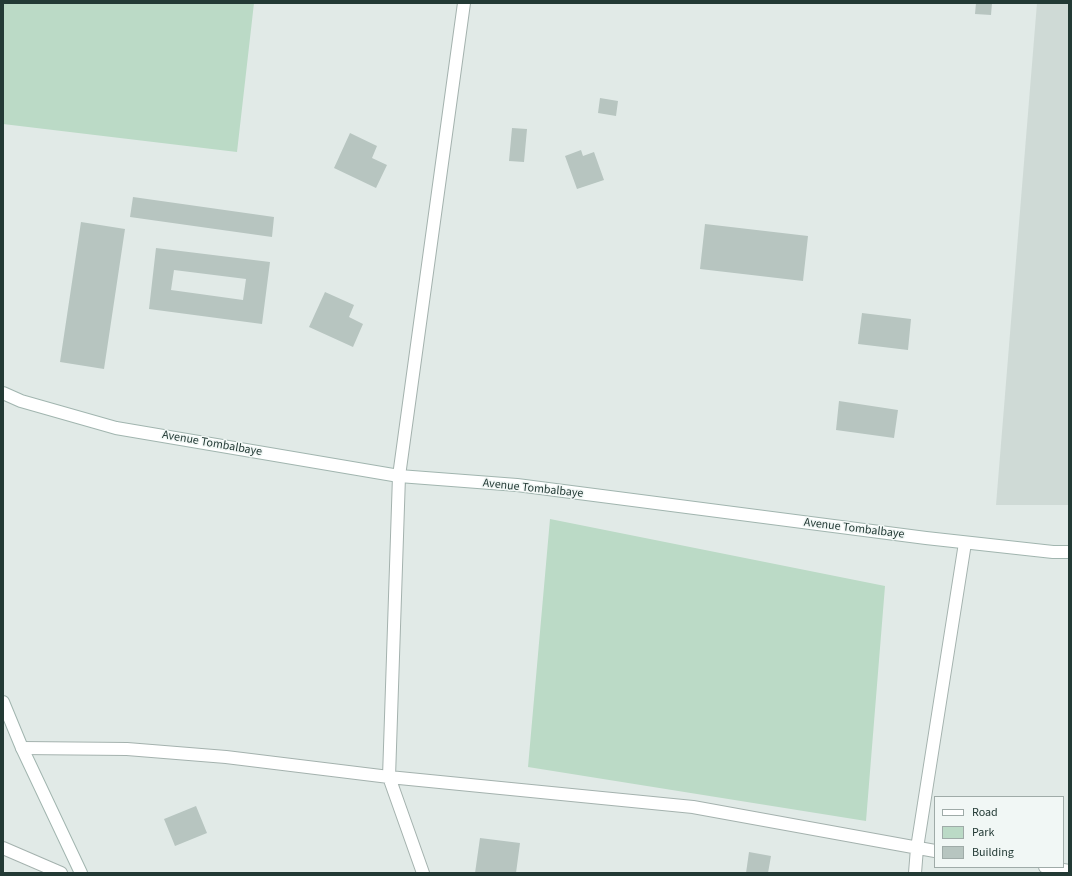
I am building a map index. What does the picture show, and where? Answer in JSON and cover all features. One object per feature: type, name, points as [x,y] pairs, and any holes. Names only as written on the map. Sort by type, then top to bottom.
[{"type":"street","points":[[424,873],[389,776],[399,476],[464,3]]},
{"type":"street","name":"Avenue Tombalbaye","points":[[3,393],[21,401],[116,428],[399,476],[517,485],[965,543],[1069,552]]},
{"type":"street","points":[[915,873],[917,848],[965,543]]},
{"type":"street","points":[[3,702],[22,748],[81,873]]},
{"type":"street","points":[[22,748],[127,750],[226,757],[389,776],[693,807],[934,851]]},
{"type":"street","points":[[3,848],[61,873]]},
{"type":"street","points":[[1053,868],[1069,870]]},
{"type":"shaded area","points":[[1037,3],[1069,3],[1069,505],[996,505]]},
{"type":"green space","points":[[3,3],[254,3],[237,152],[3,124]]},
{"type":"green space","points":[[550,519],[885,586],[866,821],[528,767]]},
{"type":"building","points":[[976,3],[992,3],[991,15],[975,14]]},
{"type":"building","points":[[600,98],[618,101],[616,116],[598,113]]},
{"type":"building","points":[[512,128],[527,129],[524,162],[509,161]]},
{"type":"building","points":[[350,133],[377,146],[372,158],[387,165],[376,188],[334,168]]},
{"type":"building","points":[[581,150],[583,156],[594,152],[604,180],[577,189],[565,156]]},
{"type":"building","points":[[133,197],[274,217],[272,237],[130,217]]},
{"type":"building","points":[[81,222],[125,229],[104,369],[60,362]]},
{"type":"building","points":[[705,224],[808,236],[803,281],[700,269]]},
{"type":"building","points":[[156,248],[270,262],[262,324],[149,309]],"holes":[[[174,270],[246,279],[243,300],[171,290]]]},
{"type":"building","points":[[325,292],[354,305],[349,317],[363,324],[353,347],[309,327]]},
{"type":"building","points":[[862,313],[911,319],[908,350],[858,344]]},
{"type":"building","points":[[839,401],[898,410],[894,438],[836,430]]},
{"type":"building","points":[[196,806],[207,833],[175,846],[164,819]]},
{"type":"building","points":[[480,838],[520,843],[516,873],[475,873]]},
{"type":"building","points":[[749,852],[771,856],[768,873],[746,873]]}]
